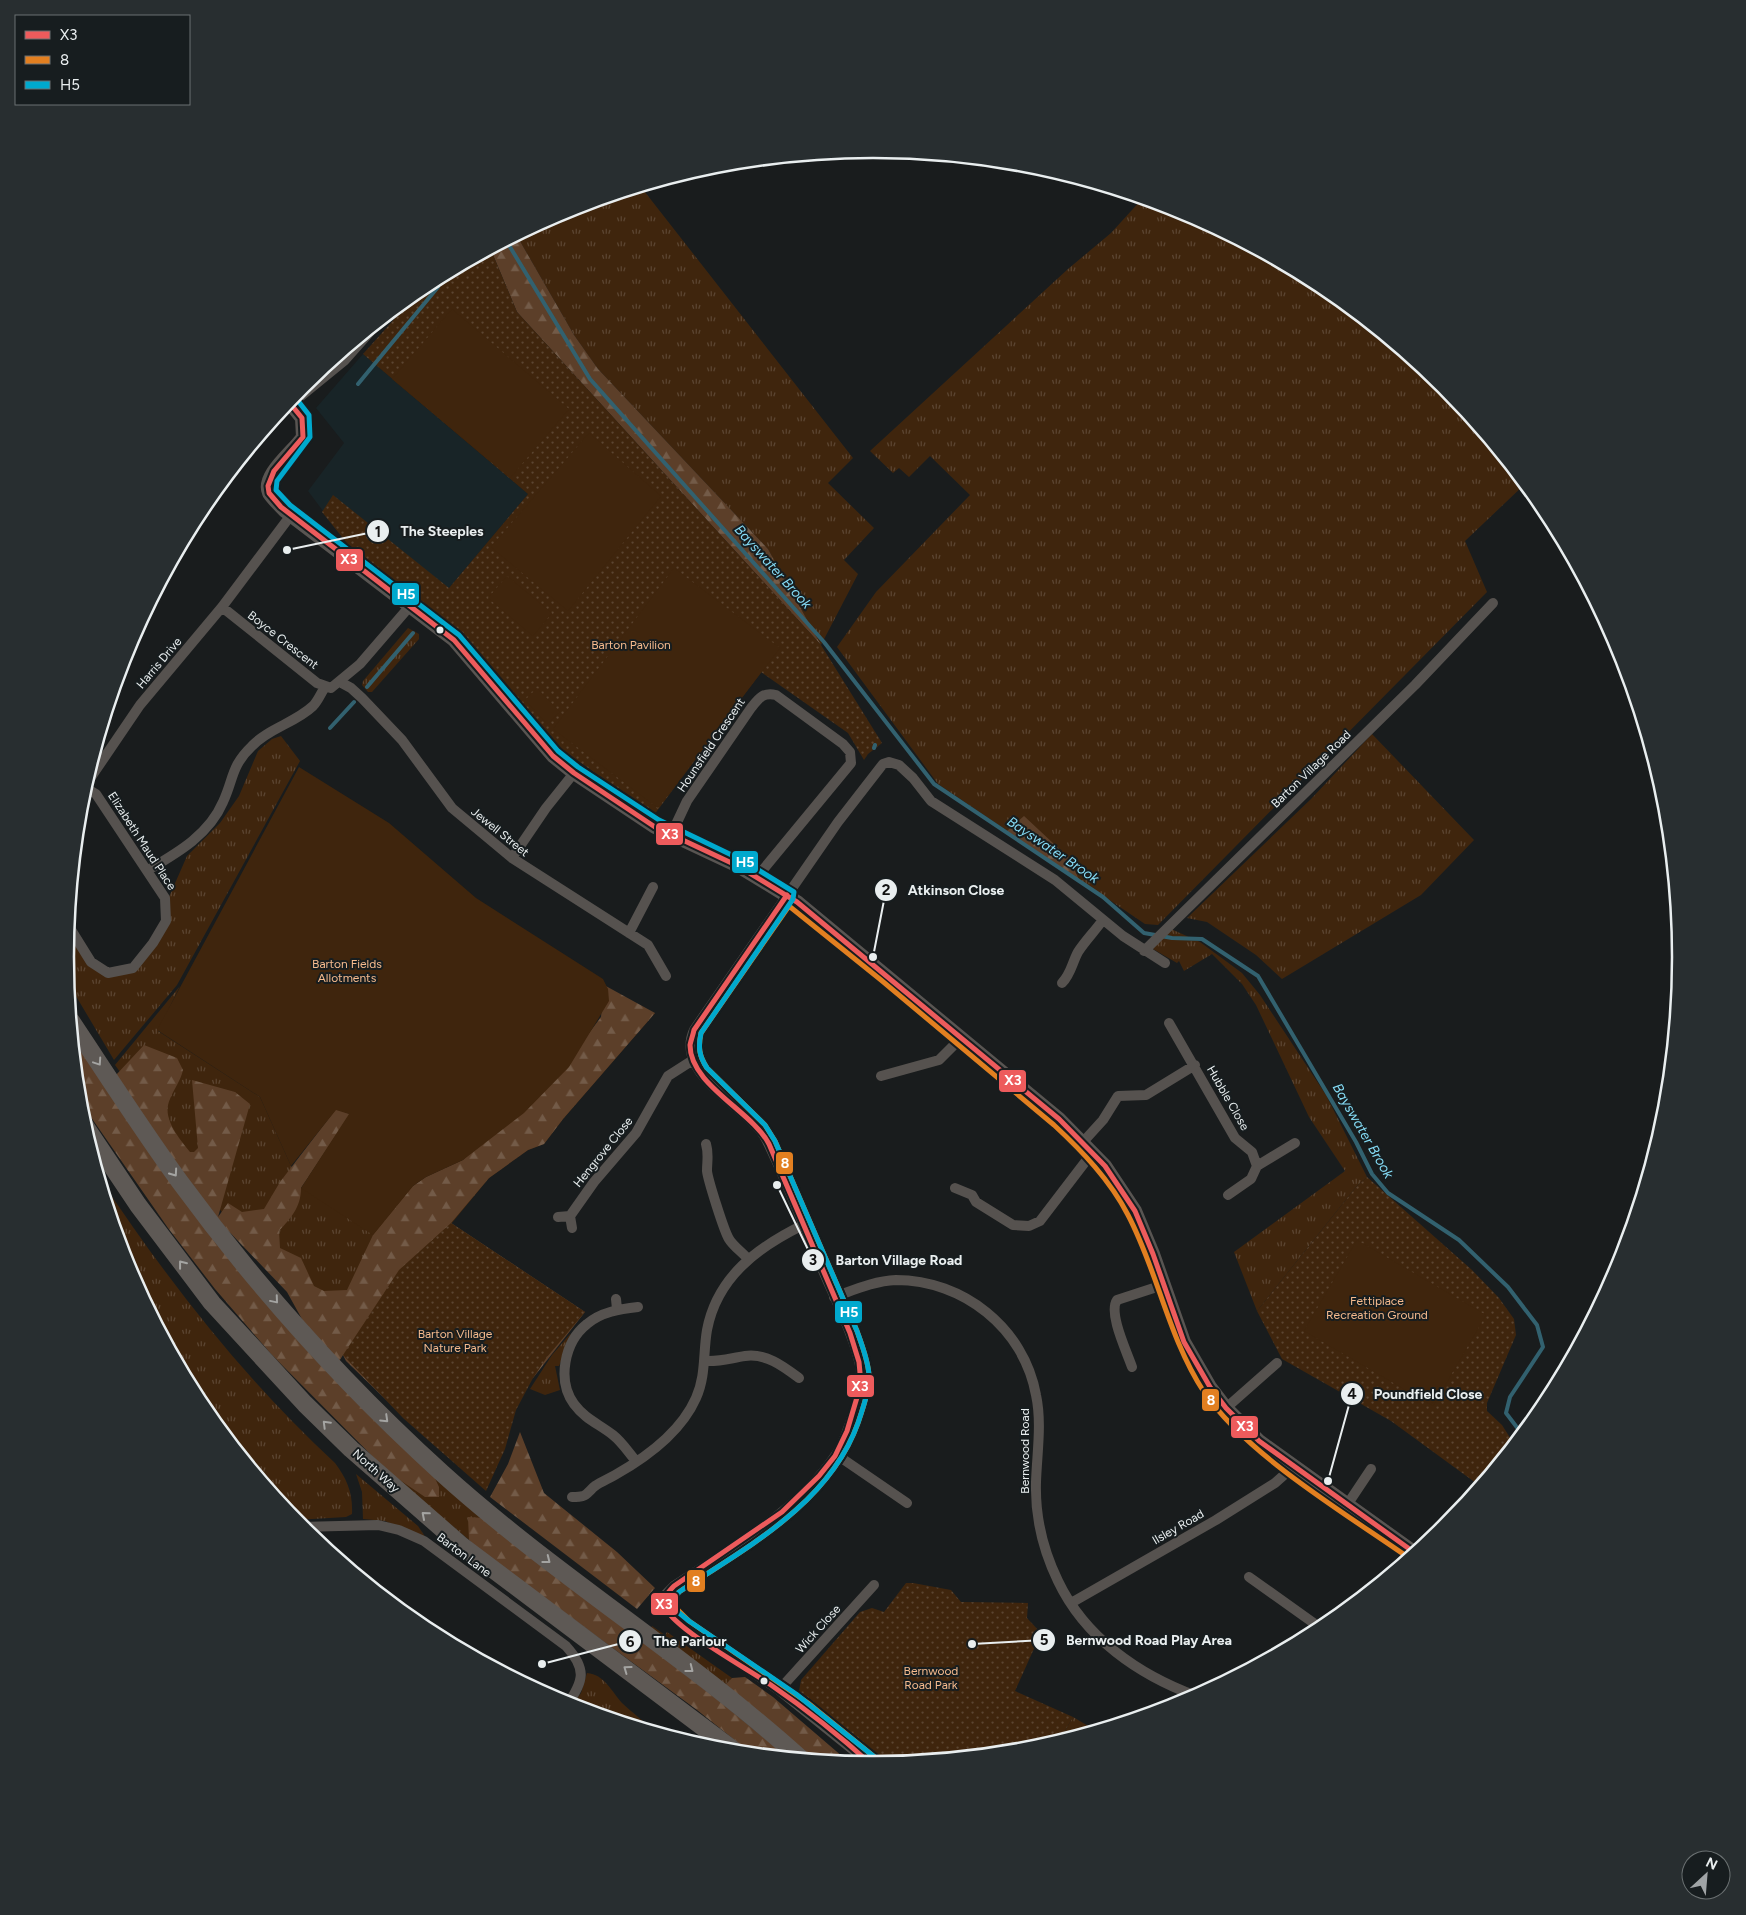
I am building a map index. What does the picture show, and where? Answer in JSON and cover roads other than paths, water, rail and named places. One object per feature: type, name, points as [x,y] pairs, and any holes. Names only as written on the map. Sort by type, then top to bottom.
[{"type":"highway","points":[[77,1030],[180,1182],[295,1324],[380,1415],[509,1530],[702,1679],[793,1752]]},
{"type":"highway","name":"North Way","points":[[96,1142],[138,1205],[212,1303],[305,1404],[351,1449],[462,1546],[723,1742]]},
{"type":"street","points":[[330,372],[353,351]]},
{"type":"street","points":[[294,408],[302,418],[303,438],[274,471],[268,487],[270,494],[291,515],[454,640],[553,756],[574,773],[645,822],[757,877],[787,895],[886,974],[1059,1119],[1117,1181],[1135,1210],[1189,1352],[1210,1387],[1226,1408],[1259,1441],[1410,1549]]},
{"type":"street","points":[[222,607],[291,515]]},
{"type":"street","name":"Barton Village Road","points":[[1144,950],[1415,685],[1493,603]]},
{"type":"street","points":[[148,870],[178,853],[202,833],[215,818],[223,802],[233,770],[252,745],[313,706],[325,687],[331,688],[360,664],[410,606]]},
{"type":"street","name":"Boyce Crescent","points":[[222,607],[325,687]]},
{"type":"street","name":"Harris Drive","points":[[97,769],[140,705],[222,607]]},
{"type":"street","name":"Jewell Street","points":[[340,682],[357,693],[402,740],[452,808],[512,858],[648,945],[666,976]]},
{"type":"street","name":"Hounsfield Crescent","points":[[671,835],[687,801],[759,697],[768,693],[776,695],[843,744],[850,752],[851,763],[757,877]]},
{"type":"street","points":[[862,1757],[780,1690],[680,1623],[666,1609],[665,1595],[674,1586],[797,1500],[818,1479],[837,1455],[848,1431],[858,1400],[861,1374],[853,1344],[834,1297],[785,1179],[760,1130],[719,1093],[693,1060],[689,1050],[690,1040],[694,1030],[787,895],[883,764],[889,762],[899,765],[913,778],[931,801],[1055,880],[1102,921],[1165,963]]},
{"type":"street","points":[[512,858],[546,808],[574,773]]},
{"type":"street","name":"Elizabeth Maud Place","points":[[74,935],[91,962],[108,973],[133,968],[153,943],[166,921],[166,898],[96,794],[92,791]]},
{"type":"street","points":[[629,933],[653,887]]},
{"type":"street","points":[[1069,980],[1073,962],[1079,950],[1102,921]]},
{"type":"street","name":"Hubble Close","points":[[1169,1023],[1195,1065],[1235,1138],[1252,1152],[1257,1166]]},
{"type":"street","points":[[881,1076],[939,1060],[961,1038]]},
{"type":"street","name":"Hengrove Close","points":[[570,1216],[594,1182],[636,1132],[668,1076],[693,1060]]},
{"type":"street","name":"Hubble Close","points":[[1087,1147],[1118,1096],[1146,1095],[1195,1065]]},
{"type":"street","points":[[1228,1195],[1251,1179],[1257,1166],[1295,1143]]},
{"type":"street","points":[[706,1144],[709,1154],[707,1171],[711,1190],[726,1233],[730,1240],[748,1258]]},
{"type":"street","points":[[955,1188],[972,1195],[976,1202],[1013,1225],[1028,1226],[1040,1221],[1087,1147]]},
{"type":"street","points":[[558,1217],[570,1216],[572,1228]]},
{"type":"street","points":[[572,1497],[583,1496],[636,1461],[672,1434],[686,1417],[697,1397],[705,1361],[707,1331],[712,1311],[734,1273],[748,1258],[765,1245],[803,1225]]},
{"type":"street","name":"Bernwood Road","points":[[834,1297],[876,1282],[895,1280],[919,1282],[962,1295],[981,1307],[999,1323],[1024,1359],[1036,1394],[1039,1428],[1036,1484],[1040,1527],[1058,1581],[1086,1624],[1133,1666],[1163,1684],[1186,1693]]},
{"type":"street","points":[[1132,1367],[1114,1316],[1114,1304],[1116,1300],[1163,1285]]},
{"type":"street","points":[[636,1461],[614,1435],[585,1417],[573,1402],[563,1376],[568,1353],[587,1324],[616,1304],[638,1307]]},
{"type":"street","points":[[705,1361],[721,1362],[747,1356],[763,1357],[778,1363],[799,1378]]},
{"type":"street","points":[[1226,1408],[1277,1363]]},
{"type":"street","points":[[837,1455],[907,1503]]},
{"type":"street","name":"Ilsley Road","points":[[1071,1603],[1216,1520],[1275,1483],[1293,1467]]},
{"type":"street","points":[[1347,1505],[1371,1470]]},
{"type":"street","name":"Barton Lane","points":[[312,1527],[378,1525],[399,1530],[424,1541],[566,1646],[576,1656],[582,1672],[578,1688],[572,1698]]},
{"type":"street","points":[[1249,1577],[1314,1624]]},
{"type":"street","name":"Wick Close","points":[[780,1690],[874,1585]]},
{"type":"waterway","name":"Bayswater Brook","points":[[510,246],[590,379],[824,642],[934,784],[1103,897],[1144,933],[1172,938],[1202,939],[1258,976],[1356,1142],[1372,1174],[1388,1193],[1459,1240],[1508,1287],[1537,1325],[1543,1347],[1510,1397],[1506,1413],[1518,1429]]},
{"type":"waterway","points":[[358,384],[438,288]]},
{"type":"waterway","points":[[367,687],[413,633]]},
{"type":"waterway","points":[[330,728],[354,702]]},
{"type":"place","name":"The Steeples","points":[[287,550]]},
{"type":"place","name":"Atkinson Close","points":[[873,957]]},
{"type":"place","name":"Barton Village Road","points":[[777,1185]]},
{"type":"place","name":"Poundfield Close","points":[[1328,1481]]},
{"type":"place","name":"Bernwood Road Play Area","points":[[972,1644]]},
{"type":"place","name":"The Parlour","points":[[542,1664]]},
{"type":"park label","name":"Barton Pavilion","points":[[631,645]]},
{"type":"park label","name":"Barton Fields Allotments","points":[[347,971]]},
{"type":"park label","name":"Fettiplace Recreation Ground","points":[[1377,1308]]},
{"type":"park label","name":"Barton Village Nature Park","points":[[455,1341]]},
{"type":"park label","name":"Bernwood Road Park","points":[[931,1678]]}]
